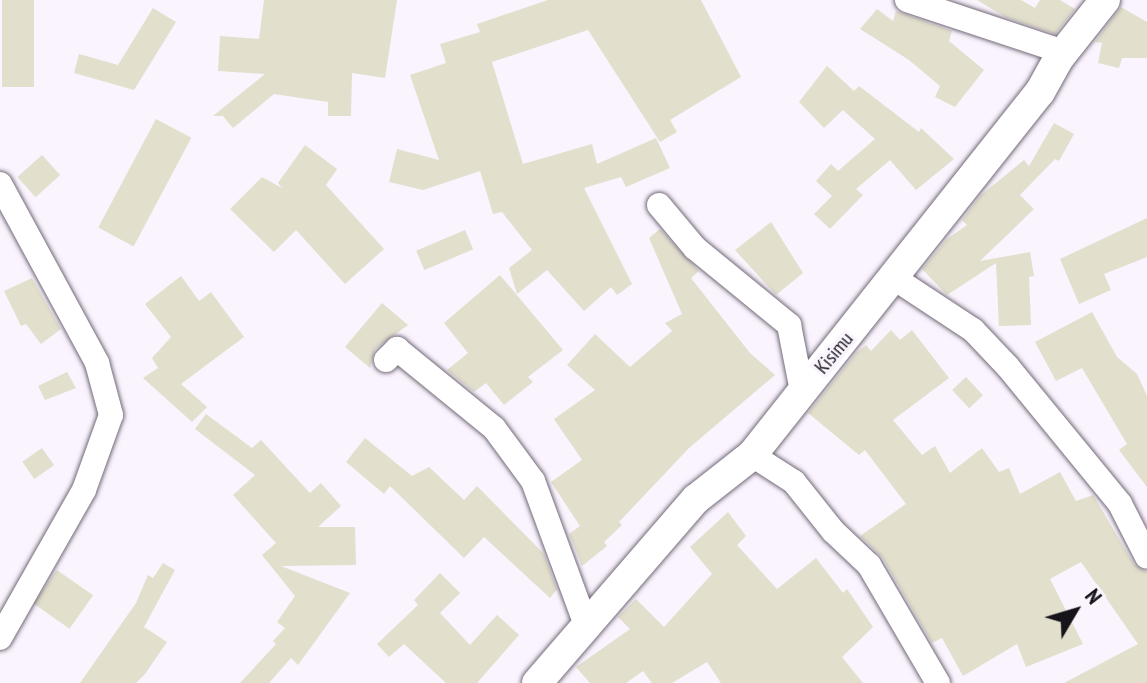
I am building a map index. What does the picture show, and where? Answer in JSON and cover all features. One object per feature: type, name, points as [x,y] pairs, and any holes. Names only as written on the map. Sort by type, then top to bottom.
[{"type":"street","points":[[907,0],[1051,48],[1059,58]]},
{"type":"street","name":"Kisimu","points":[[537,683],[696,499],[752,455],[1040,92],[1059,58],[1105,0]]},
{"type":"street","points":[[0,184],[97,363],[111,415],[105,442],[64,529],[0,638]]},
{"type":"street","points":[[659,205],[695,248],[789,325],[802,391]]},
{"type":"street","points":[[894,278],[973,330],[1008,367],[1120,504],[1147,557]]},
{"type":"street","points":[[386,360],[397,349],[494,428],[533,481],[587,628]]},
{"type":"street","points":[[752,455],[794,482],[833,531],[869,565],[938,683]]},
{"type":"building","points":[[2,0],[34,0],[34,87],[2,87]]},
{"type":"building","points":[[264,0],[397,0],[385,78],[352,73],[351,116],[328,116],[328,102],[274,94],[233,128],[223,116],[213,116],[265,74],[218,71],[220,36],[259,39]]},
{"type":"building","points":[[548,0],[701,0],[741,77],[670,120],[677,132],[660,142],[588,30],[492,62],[523,164],[592,144],[597,164],[656,138],[670,168],[626,187],[621,177],[584,188],[632,284],[617,295],[611,287],[584,311],[547,270],[517,294],[509,268],[532,250],[502,212],[493,214],[480,171],[423,190],[389,182],[397,149],[439,160],[410,75],[446,63],[440,44],[480,32],[477,24]]},
{"type":"building","points":[[977,0],[1021,0],[1035,8],[1040,0],[1060,0],[1075,9],[1055,34],[1005,17]]},
{"type":"building","points":[[1121,7],[1147,22],[1147,58],[1122,58],[1119,68],[1098,63],[1102,43],[1095,42]]},
{"type":"building","points":[[153,8],[176,22],[134,90],[74,73],[79,54],[118,65]]},
{"type":"building","points":[[877,9],[893,21],[896,11],[952,31],[949,41],[984,70],[955,107],[935,97],[940,86],[909,60],[860,29]]},
{"type":"building","points":[[827,66],[854,91],[859,86],[919,132],[921,128],[954,159],[916,190],[890,160],[856,189],[863,195],[830,229],[814,214],[832,196],[816,181],[831,164],[838,171],[875,139],[843,110],[824,128],[799,102]]},
{"type":"building","points":[[156,119],[191,138],[134,246],[98,228]]},
{"type":"building","points":[[1054,123],[1074,134],[1059,161],[1055,159],[1020,195],[1034,209],[980,261],[1030,252],[1034,276],[1029,277],[1031,325],[999,326],[996,263],[947,295],[922,269],[947,239],[967,225],[962,220],[981,195],[1024,160],[1029,166]]},
{"type":"building","points":[[305,145],[337,169],[326,185],[384,249],[345,284],[296,230],[274,252],[230,209],[262,177],[282,188],[278,183]]},
{"type":"building","points":[[42,155],[60,175],[36,197],[17,177]]},
{"type":"building","points":[[1147,218],[1147,257],[1104,274],[1111,290],[1079,304],[1060,259]]},
{"type":"building","points":[[771,222],[803,273],[776,295],[735,250]]},
{"type":"building","points":[[660,229],[699,271],[691,278],[750,353],[775,375],[689,448],[619,522],[622,525],[604,542],[607,546],[582,566],[569,534],[580,526],[551,482],[582,460],[554,419],[595,390],[567,365],[595,334],[630,367],[672,331],[665,323],[682,314],[649,238]]},
{"type":"building","points":[[465,230],[473,249],[424,270],[416,251]]},
{"type":"building","points":[[500,275],[563,350],[528,377],[533,382],[504,405],[486,383],[474,392],[447,370],[468,353],[444,323]]},
{"type":"building","points":[[181,276],[199,301],[211,292],[244,337],[181,384],[207,407],[192,422],[143,378],[158,368],[152,358],[171,337],[145,304]]},
{"type":"building","points":[[32,278],[61,329],[41,344],[26,324],[21,326],[4,291]]},
{"type":"building","points":[[382,303],[408,325],[375,349],[370,368],[345,347]]},
{"type":"building","points":[[1092,312],[1117,357],[1137,374],[1147,396],[1147,487],[1119,450],[1127,444],[1082,368],[1056,381],[1035,342]]},
{"type":"building","points":[[891,330],[900,340],[912,330],[949,378],[893,420],[922,455],[935,446],[950,473],[982,448],[999,472],[1009,468],[1020,494],[1060,472],[1076,501],[1093,495],[1134,564],[1147,572],[1147,683],[1064,683],[1138,644],[1081,562],[1050,579],[1083,644],[1026,667],[1017,644],[963,676],[942,638],[932,643],[882,557],[860,536],[906,504],[865,450],[859,455],[808,413],[856,353],[866,345],[871,351]]},
{"type":"building","points":[[67,372],[76,388],[45,400],[38,386]]},
{"type":"building","points":[[966,377],[983,395],[969,408],[952,390]]},
{"type":"building","points":[[206,414],[252,448],[261,440],[310,493],[321,483],[341,506],[318,527],[355,527],[356,565],[281,566],[350,593],[298,665],[291,658],[269,683],[240,683],[276,644],[273,641],[285,628],[277,622],[295,596],[262,555],[276,543],[233,495],[255,475],[195,429]]},
{"type":"building","points":[[365,438],[412,476],[429,467],[464,500],[477,486],[544,554],[557,589],[550,598],[484,537],[464,558],[390,486],[384,494],[346,462]]},
{"type":"building","points":[[42,448],[54,465],[34,479],[22,462]]},
{"type":"building","points":[[728,512],[746,536],[737,545],[777,589],[816,558],[843,593],[847,589],[873,627],[842,657],[863,683],[721,683],[707,662],[672,683],[652,683],[643,671],[626,683],[590,683],[576,667],[630,629],[618,617],[636,599],[664,627],[712,574],[690,547]]},
{"type":"building","points":[[163,563],[175,570],[144,627],[167,642],[145,674],[136,683],[80,683],[136,603],[148,575],[153,578]]},
{"type":"building","points":[[57,570],[93,595],[70,629],[33,604]]},
{"type":"building","points":[[440,573],[460,593],[440,613],[470,645],[497,615],[519,635],[477,683],[446,683],[404,644],[389,657],[377,644],[418,605],[414,600]]}]
